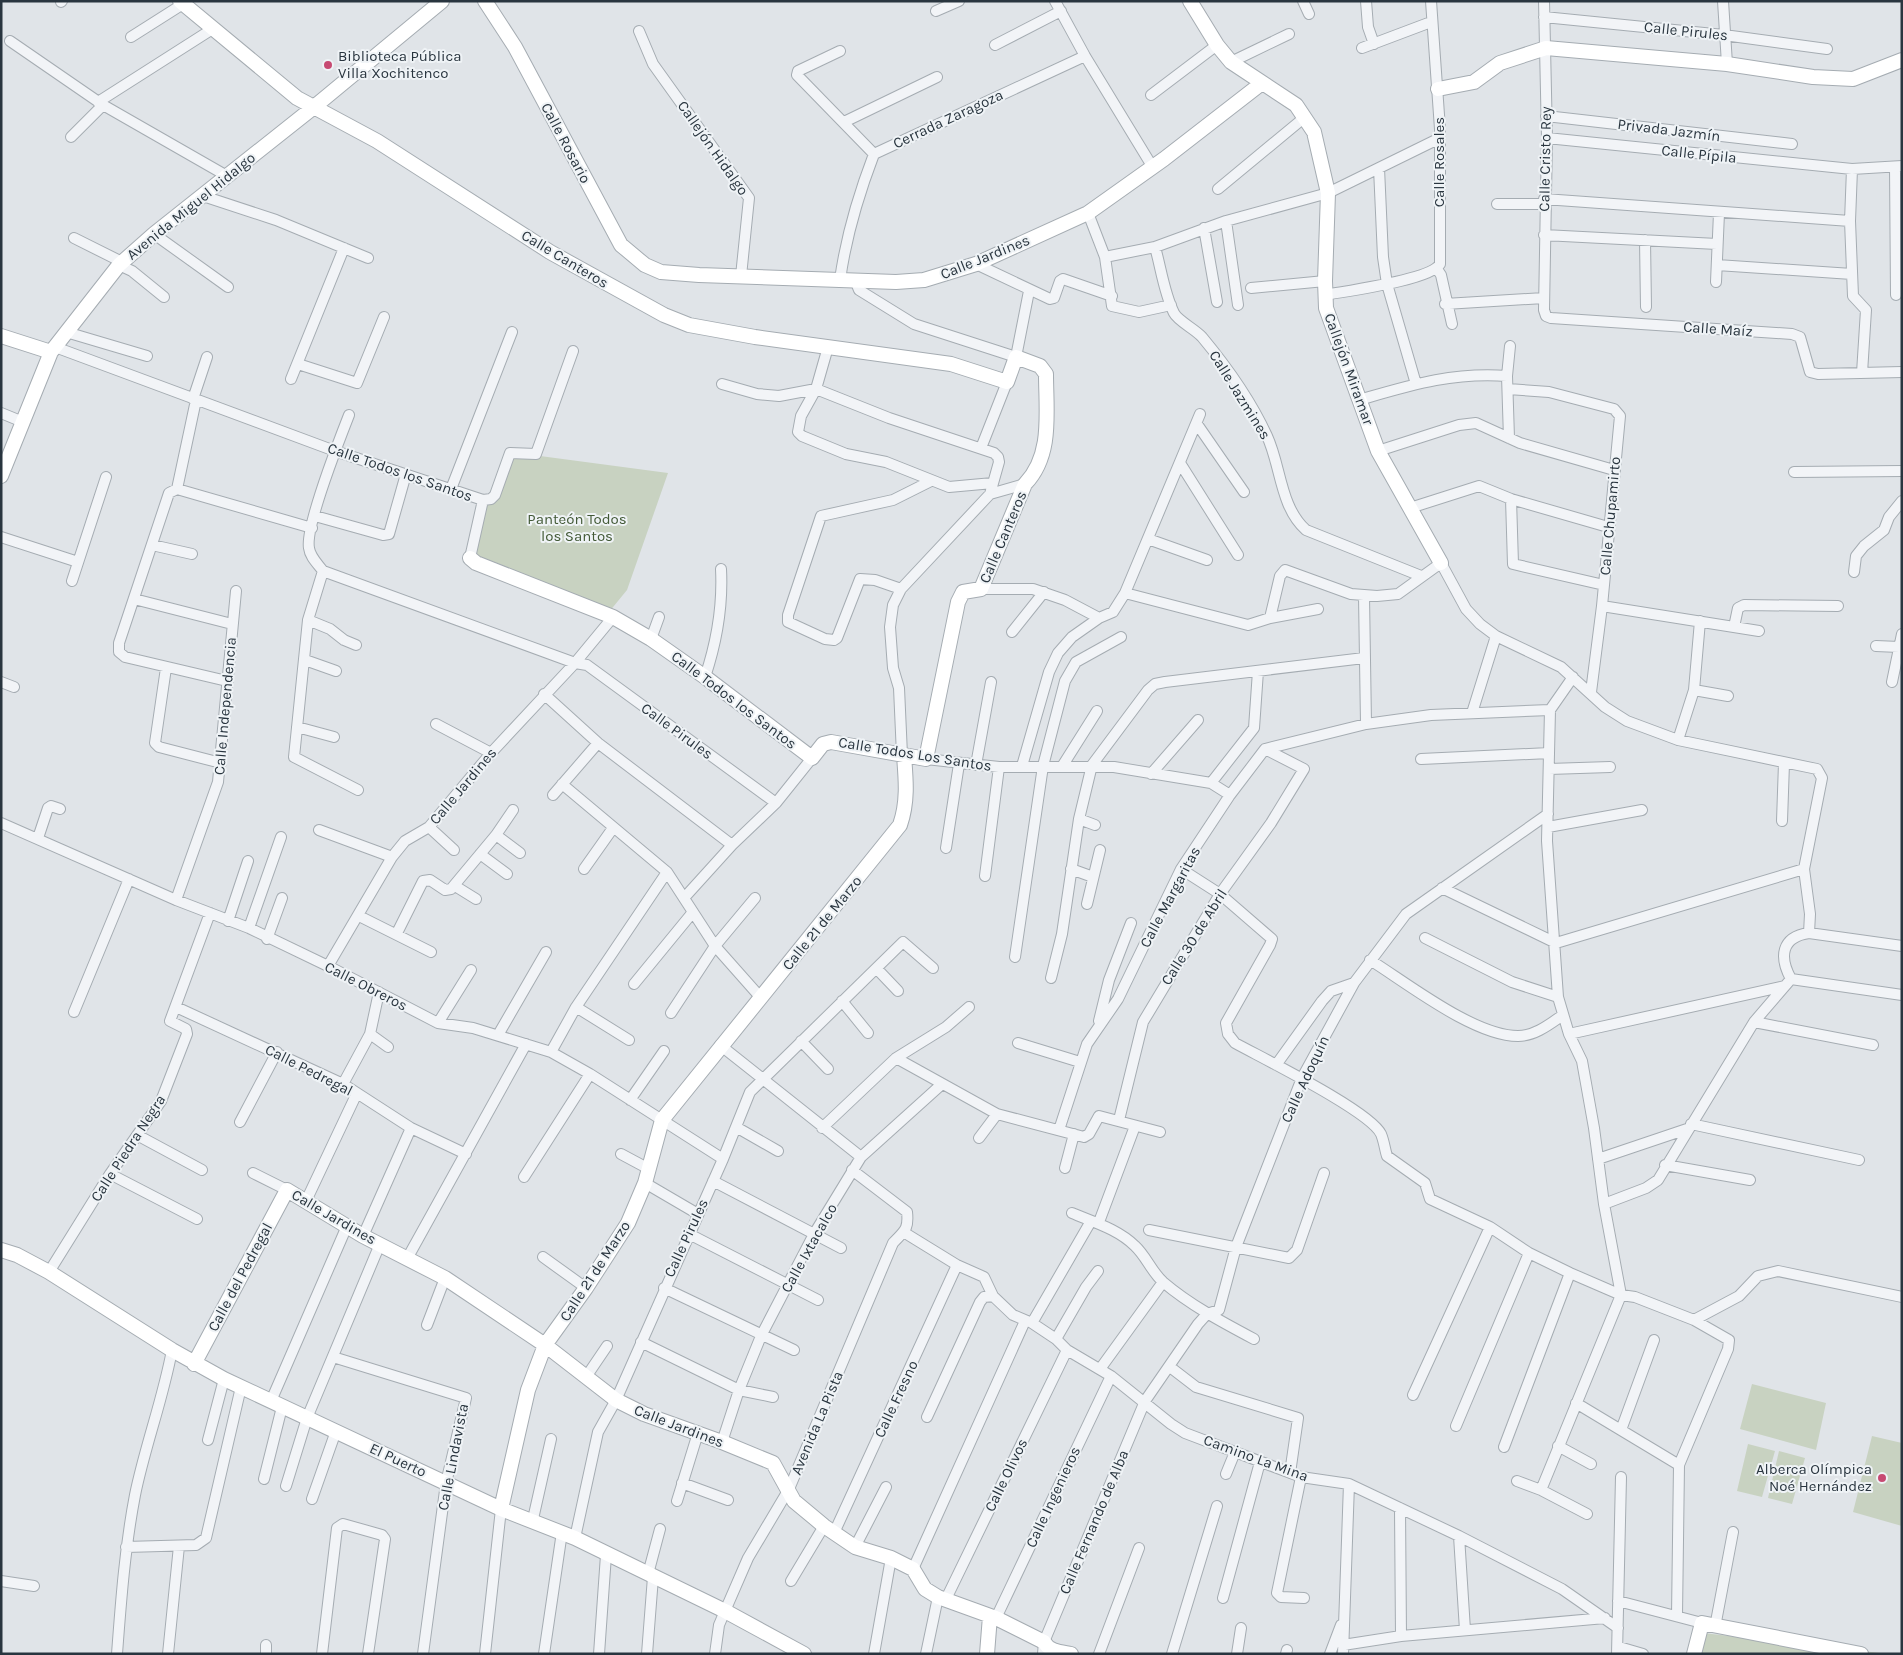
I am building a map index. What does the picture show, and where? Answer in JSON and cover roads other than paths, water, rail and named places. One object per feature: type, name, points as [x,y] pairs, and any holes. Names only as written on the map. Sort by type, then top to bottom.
[{"type":"street","name":"Avenida Miguel Hidalgo","points":[[1,476],[53,350],[121,263],[154,234],[314,107],[442,1]]},
{"type":"street","name":"Calle Rosario","points":[[485,1],[515,48],[621,245],[646,265],[661,272]]},
{"type":"street","points":[[936,11],[958,1]]},
{"type":"street","points":[[1055,1],[1085,56],[1152,166]]},
{"type":"street","name":"Callejón Miramar","points":[[1190,1],[1217,45],[1231,62],[1284,95],[1296,105],[1314,132],[1328,193],[1326,308],[1378,451],[1441,563]]},
{"type":"street","points":[[1303,1],[1309,14]]},
{"type":"street","points":[[1366,1],[1368,27],[1374,44]]},
{"type":"street","name":"Calle Rosales","points":[[1430,1],[1438,90],[1440,264],[1437,269]]},
{"type":"street","name":"Calle Cristo Rey","points":[[1544,1],[1547,138],[1544,202],[1544,298],[1546,316]]},
{"type":"street","points":[[1438,90],[1474,82],[1500,62],[1546,48],[1727,64],[1723,1]]},
{"type":"street","name":"Calle Canteros","points":[[182,2],[297,98],[377,141],[550,252],[664,315],[689,325],[951,364],[1007,382]]},
{"type":"street","points":[[131,37],[182,2]]},
{"type":"street","points":[[994,45],[1061,11]]},
{"type":"street","name":"Calle Pirules","points":[[1544,16],[1724,35],[1827,49]]},
{"type":"street","points":[[1362,48],[1431,22]]},
{"type":"street","points":[[70,137],[101,103],[214,28]]},
{"type":"street","name":"Callejón Hidalgo","points":[[639,30],[653,64],[749,198],[740,276]]},
{"type":"street","points":[[1231,62],[1289,34]]},
{"type":"street","points":[[10,41],[101,103],[228,176]]},
{"type":"street","points":[[1151,95],[1217,45]]},
{"type":"street","points":[[840,51],[798,71],[797,75],[874,154]]},
{"type":"street","name":"Cerrada Zaragoza","points":[[840,280],[845,241],[857,200],[874,154],[1085,56]]},
{"type":"street","name":"Calle Pirules","points":[[1727,64],[1813,76],[1853,79],[1902,60]]},
{"type":"street","points":[[844,122],[937,77]]},
{"type":"street","name":"Calle Jardines","points":[[661,272],[840,280],[924,280],[976,264],[1088,213],[1262,83]]},
{"type":"street","name":"Privada Jazmín","points":[[1546,116],[1792,144]]},
{"type":"street","points":[[1218,188],[1305,117]]},
{"type":"street","name":"Calle Pípila","points":[[1547,138],[1852,170],[1898,167]]},
{"type":"street","points":[[1105,257],[1155,247],[1226,221],[1328,193],[1438,139]]},
{"type":"street","points":[[1896,295],[1898,167]]},
{"type":"street","points":[[1379,168],[1383,257],[1387,284],[1416,384]]},
{"type":"street","points":[[1852,170],[1850,221],[1853,298],[1866,310],[1862,373],[1902,372]]},
{"type":"street","points":[[203,196],[276,220],[368,258]]},
{"type":"street","points":[[1497,204],[1544,202],[1850,221]]},
{"type":"street","points":[[1088,213],[1105,257],[1112,306],[1137,312],[1171,305]]},
{"type":"street","points":[[1716,282],[1719,213]]},
{"type":"street","points":[[1226,221],[1238,305]]},
{"type":"street","points":[[1204,228],[1217,302]]},
{"type":"street","points":[[154,234],[228,287]]},
{"type":"street","points":[[1544,235],[1717,244]]},
{"type":"street","points":[[74,238],[121,263],[164,297]]},
{"type":"street","points":[[1645,240],[1646,307]]},
{"type":"street","name":"Calle Jazmines","points":[[1155,247],[1175,314],[1195,329],[1221,360],[1266,434],[1293,516],[1306,530],[1421,576]]},
{"type":"street","points":[[291,379],[344,248]]},
{"type":"street","points":[[976,264],[1029,291],[1053,299],[1060,280],[1063,279],[1112,296]]},
{"type":"street","points":[[1717,265],[1852,274]]},
{"type":"street","points":[[1251,288],[1325,288],[1387,284],[1437,269],[1441,275],[1452,324]]},
{"type":"street","points":[[855,280],[859,290],[914,324],[1016,357]]},
{"type":"street","points":[[981,448],[1016,357],[1029,291]]},
{"type":"street","points":[[1446,304],[1544,298]]},
{"type":"street","points":[[298,364],[357,384],[384,316]]},
{"type":"street","name":"Calle Maíz","points":[[1546,316],[1551,318],[1792,334],[1800,336],[1810,372],[1818,374],[1862,373]]},
{"type":"street","points":[[66,332],[147,356]]},
{"type":"street","points":[[451,489],[512,332]]},
{"type":"street","points":[[1,336],[53,350]]},
{"type":"street","points":[[1509,438],[1507,376],[1510,346]]},
{"type":"street","points":[[828,347],[816,389],[798,424],[798,432],[802,436],[846,454],[886,462],[932,481],[956,488],[993,483]]},
{"type":"street","name":"Calle Todos los Santos","points":[[53,350],[335,451],[483,500],[470,558],[476,563],[613,616],[651,639],[705,677],[812,758]]},
{"type":"street","points":[[483,500],[491,499],[495,495],[510,453],[536,454],[573,351]]},
{"type":"street","points":[[207,357],[194,399],[174,490],[152,545],[119,643],[119,652],[125,656],[166,668],[227,681]]},
{"type":"street","name":"Calle Canteros","points":[[981,589],[1025,484],[1034,475],[1046,446],[1046,374],[1042,367],[1016,357]]},
{"type":"street","points":[[1359,400],[1416,384],[1463,375],[1507,376]]},
{"type":"street","points":[[722,384],[757,394],[779,396],[816,389],[889,418],[996,454],[999,459],[990,494]]},
{"type":"street","name":"Calle Chupamirto","points":[[1508,389],[1549,392],[1614,409],[1619,413],[1604,585],[1513,564],[1512,499]]},
{"type":"street","points":[[1,413],[23,422]]},
{"type":"street","points":[[349,415],[335,451],[312,528],[309,550],[323,571],[308,620],[294,757],[358,790]]},
{"type":"street","points":[[1022,766],[1049,672],[1058,653],[1072,638],[1099,618],[1113,612],[1125,593],[1198,419],[1244,492]]},
{"type":"street","points":[[1378,451],[1467,423],[1476,423],[1552,454],[1614,470]]},
{"type":"street","points":[[1180,463],[1238,555]]},
{"type":"street","points":[[1794,472],[1902,471]]},
{"type":"street","points":[[315,516],[388,534],[406,474]]},
{"type":"street","points":[[72,581],[106,477]]},
{"type":"street","points":[[901,589],[875,580],[860,579],[837,638],[834,640],[790,625],[787,618],[821,516],[893,500],[932,481]]},
{"type":"street","points":[[990,494],[1025,484]]},
{"type":"street","points":[[1410,508],[1479,486],[1512,499],[1608,527]]},
{"type":"street","points":[[174,490],[312,528]]},
{"type":"street","name":"Calle 21 de Marzo","points":[[485,1654],[501,1509],[528,1390],[545,1345],[586,1288],[628,1223],[647,1176],[662,1120],[900,825],[905,810],[906,785],[899,688],[893,668],[890,627],[893,605],[901,589],[990,494]]},
{"type":"street","points":[[1854,572],[1856,556],[1864,546],[1884,530],[1889,517],[1902,501]]},
{"type":"street","points":[[1,537],[78,562]]},
{"type":"street","points":[[1148,539],[1207,560]]},
{"type":"street","points":[[152,545],[192,554]]},
{"type":"street","points":[[1270,618],[1280,576],[1285,570],[1337,590],[1364,596],[1398,594],[1441,563],[1466,609],[1496,636],[1561,667],[1606,707],[1627,721],[1678,740],[1817,769],[1822,778],[1805,852],[1804,869],[1810,914],[1809,933]]},
{"type":"street","points":[[705,677],[716,646],[722,590],[721,569]]},
{"type":"street","name":"Calle Pirules","points":[[323,571],[575,663],[587,665],[776,803]]},
{"type":"street","points":[[1591,692],[1604,585]]},
{"type":"street","name":"Calle Canteros","points":[[926,759],[958,602],[964,592],[981,589],[1028,589],[1044,592],[1099,618]]},
{"type":"street","name":"Calle Independencia","points":[[176,900],[216,791],[221,763],[236,590]]},
{"type":"street","points":[[1012,632],[1044,592]]},
{"type":"street","points":[[1125,593],[1248,625],[1270,618],[1318,609]]},
{"type":"street","points":[[1364,596],[1366,724]]},
{"type":"street","points":[[134,599],[232,624]]},
{"type":"street","points":[[1734,627],[1738,608],[1744,605],[1838,606]]},
{"type":"street","points":[[1602,606],[1759,631]]},
{"type":"street","name":"Calle Jardines","points":[[328,966],[392,857],[405,841],[429,827],[491,752],[575,663],[613,616]]},
{"type":"street","points":[[651,639],[659,618]]},
{"type":"street","points":[[308,620],[330,629],[344,640],[356,645]]},
{"type":"street","points":[[1678,740],[1694,690],[1700,621]]},
{"type":"street","points":[[1892,682],[1902,634]]},
{"type":"street","points":[[1472,712],[1496,636]]},
{"type":"street","points":[[1015,957],[1043,766],[1065,681],[1076,662],[1122,637]]},
{"type":"street","points":[[1876,646],[1899,647]]},
{"type":"street","points":[[1051,978],[1062,934],[1079,819],[1092,766],[1148,690],[1155,684],[1364,658]]},
{"type":"street","points":[[305,660],[336,671]]},
{"type":"street","points":[[166,668],[154,743],[159,747],[221,763]]},
{"type":"street","points":[[1211,783],[1254,728],[1258,671]]},
{"type":"street","points":[[1541,1490],[1621,1295],[1604,1204],[1582,1061],[1570,1034],[1558,997],[1556,944],[1547,841],[1550,710],[1573,677]]},
{"type":"street","points":[[1,682],[14,686]]},
{"type":"street","points":[[976,765],[991,682]]},
{"type":"street","points":[[1694,690],[1728,696]]},
{"type":"street","points":[[544,694],[598,743],[732,845]]},
{"type":"street","points":[[1265,750],[1366,724],[1431,715],[1550,710]]},
{"type":"street","points":[[1063,765],[1096,711]]},
{"type":"street","points":[[1151,774],[1198,720]]},
{"type":"street","points":[[436,724],[491,752]]},
{"type":"street","points":[[297,727],[334,737]]},
{"type":"street","name":"Calle Todos Los Santos","points":[[812,758],[827,742],[959,764],[999,767],[1063,765],[1114,767],[1211,783],[1230,795]]},
{"type":"street","points":[[553,795],[598,743]]},
{"type":"street","name":"Calle 30 de Abril","points":[[1119,1120],[1143,1022],[1220,894],[1271,823],[1304,770],[1265,750]]},
{"type":"street","name":"Calle Margaritas","points":[[1099,1025],[1118,1000],[1181,869],[1230,795],[1265,750]]},
{"type":"street","points":[[1421,759],[1549,752]]},
{"type":"street","points":[[684,898],[732,845],[776,803],[812,758]]},
{"type":"street","points":[[1782,821],[1784,762]]},
{"type":"street","points":[[946,848],[959,764]]},
{"type":"street","points":[[985,876],[999,767]]},
{"type":"street","points":[[1549,769],[1610,767]]},
{"type":"street","points":[[562,784],[667,872],[715,946],[761,998]]},
{"type":"street","points":[[38,838],[48,808],[51,806],[60,809]]},
{"type":"street","points":[[397,933],[423,881],[430,880],[445,890],[455,886],[496,835],[513,810]]},
{"type":"street","points":[[1548,827],[1642,810]]},
{"type":"street","name":"Calle Adoquín","points":[[1145,1402],[1198,1324],[1207,1314],[1219,1310],[1236,1247],[1302,1078],[1354,982],[1406,914],[1548,814]]},
{"type":"street","points":[[1079,819],[1095,825]]},
{"type":"street","name":"Calle Obreros","points":[[1,823],[176,900],[249,928],[267,939],[328,966],[438,1023],[474,1028],[551,1052],[590,1074],[723,1159]]},
{"type":"street","points":[[429,827],[454,850]]},
{"type":"street","points":[[584,869],[614,828]]},
{"type":"street","points":[[319,830],[392,857]]},
{"type":"street","points":[[496,835],[520,853]]},
{"type":"street","points":[[249,928],[281,837]]},
{"type":"street","points":[[1087,904],[1100,850]]},
{"type":"street","points":[[480,854],[507,874]]},
{"type":"street","points":[[228,920],[248,861]]},
{"type":"street","points":[[1071,869],[1092,877]]},
{"type":"street","points":[[1181,869],[1220,894],[1272,939],[1226,1022],[1228,1034],[1235,1043],[1302,1078],[1370,1122],[1381,1134],[1387,1156],[1425,1183],[1430,1199],[1490,1227],[1529,1253],[1570,1273],[1621,1295],[1635,1297],[1694,1320],[1726,1337],[1729,1344],[1679,1465],[1677,1616]]},
{"type":"street","points":[[1442,888],[1556,944],[1804,869]]},
{"type":"street","points":[[551,1052],[576,1007],[667,872]]},
{"type":"street","points":[[74,1012],[130,879]]},
{"type":"street","points":[[455,886],[476,899]]},
{"type":"street","points":[[267,939],[282,898]]},
{"type":"street","points":[[671,1012],[715,946],[755,898]]},
{"type":"street","points":[[634,984],[693,912]]},
{"type":"street","name":"Calle Piedra Negra","points":[[49,1272],[110,1174],[161,1101],[187,1034],[186,1028],[170,1021],[210,913]]},
{"type":"street","points":[[359,916],[397,933],[431,952]]},
{"type":"street","points":[[1059,1130],[1080,1062],[1099,1025],[1109,980],[1131,924]]},
{"type":"street","points":[[1788,982],[1784,954],[1788,942],[1797,934],[1809,933],[1902,946]]},
{"type":"street","points":[[1425,938],[1512,982],[1558,997]]},
{"type":"street","name":"Calle Pirules","points":[[576,1538],[598,1432],[616,1400],[664,1288],[723,1159],[750,1092],[761,1079],[904,942],[933,968]]},
{"type":"street","points":[[498,1035],[546,952]]},
{"type":"street","points":[[1370,960],[1461,1017],[1483,1028],[1518,1036],[1531,1034],[1563,1015]]},
{"type":"street","points":[[877,969],[898,991]]},
{"type":"street","points":[[438,1023],[471,970]]},
{"type":"street","points":[[1276,1066],[1331,991],[1354,982]]},
{"type":"street","points":[[1604,1204],[1652,1185],[1754,1022],[1788,982]]},
{"type":"street","points":[[1570,1034],[1788,982],[1902,995]]},
{"type":"street","points":[[343,1084],[370,1034],[379,992]]},
{"type":"street","points":[[842,1001],[868,1033]]},
{"type":"street","name":"Calle Pedregal","points":[[176,1006],[343,1084],[411,1128],[466,1154]]},
{"type":"street","points":[[576,1007],[629,1040]]},
{"type":"street","points":[[822,1128],[896,1058],[946,1027],[969,1007]]},
{"type":"street","points":[[1754,1022],[1873,1046]]},
{"type":"street","points":[[370,1034],[388,1047]]},
{"type":"street","points":[[801,1041],[828,1069]]},
{"type":"street","points":[[1018,1043],[1080,1062]]},
{"type":"street","points":[[408,1258],[526,1044]]},
{"type":"street","points":[[720,1046],[861,1158]]},
{"type":"street","points":[[630,1100],[664,1051]]},
{"type":"street","points":[[240,1122],[277,1052]]},
{"type":"street","points":[[896,1058],[997,1114],[1088,1137],[1099,1116],[1160,1132]]},
{"type":"street","points":[[524,1178],[590,1074]]},
{"type":"street","name":"Calle Ixtacalco","points":[[722,1442],[739,1390],[761,1336],[814,1234],[852,1170],[861,1158],[942,1084]]},
{"type":"street","points":[[306,1202],[357,1093]]},
{"type":"street","points":[[979,1138],[997,1114]]},
{"type":"street","points":[[1071,1654],[1043,1648],[993,1617],[942,1598],[925,1589],[913,1569],[1029,1322],[1094,1221],[1135,1126]]},
{"type":"street","points":[[1598,1159],[1689,1126],[1859,1160]]},
{"type":"street","points":[[736,1127],[778,1150]]},
{"type":"street","points":[[363,1236],[411,1128]]},
{"type":"street","points":[[1064,1168],[1074,1134]]},
{"type":"street","points":[[137,1135],[202,1170]]},
{"type":"street","points":[[621,1154],[698,1214]]},
{"type":"street","points":[[1665,1165],[1750,1180]]},
{"type":"street","points":[[852,1170],[907,1212],[908,1220],[904,1234],[957,1265]]},
{"type":"street","name":"Calle Jardines","points":[[253,1173],[286,1190],[363,1236],[445,1278],[545,1345],[616,1400],[644,1414],[722,1442],[773,1463],[794,1500],[829,1529],[855,1547],[891,1558],[913,1569]]},
{"type":"street","points":[[1150,1230],[1289,1258],[1297,1250],[1324,1173]]},
{"type":"street","points":[[110,1174],[197,1219]]},
{"type":"street","points":[[713,1180],[841,1248]]},
{"type":"street","name":"Calle del Pedregal","points":[[194,1364],[286,1190]]},
{"type":"street","points":[[1072,1213],[1094,1221],[1136,1246],[1146,1263],[1163,1282],[1207,1314],[1254,1339]]},
{"type":"street","points":[[264,1479],[276,1404],[347,1226]]},
{"type":"street","points":[[1414,1395],[1490,1227]]},
{"type":"street","points":[[689,1234],[818,1300]]},
{"type":"street","name":"Avenida La Pista","points":[[715,1654],[719,1625],[748,1558],[789,1489],[893,1243],[904,1234]]},
{"type":"street","points":[[286,1486],[307,1418],[380,1244]]},
{"type":"street","name":"El Puerto","points":[[1,1250],[17,1255],[49,1272],[194,1364],[501,1509],[533,1519],[576,1538],[606,1555],[725,1611],[788,1650],[804,1654]]},
{"type":"street","points":[[1456,1426],[1529,1253]]},
{"type":"street","points":[[543,1256],[586,1288]]},
{"type":"street","name":"Camino La Mina","points":[[957,1265],[984,1277],[993,1296],[1013,1315],[1029,1322],[1056,1339],[1067,1350],[1111,1376],[1185,1433],[1301,1477],[1349,1484],[1459,1536],[1562,1589],[1618,1628]]},
{"type":"street","name":"Calle Fresno","points":[[791,1581],[829,1529],[957,1265]]},
{"type":"street","points":[[1056,1339],[1086,1287],[1098,1271]]},
{"type":"street","points":[[1694,1320],[1739,1296],[1758,1276],[1778,1271],[1902,1297]]},
{"type":"street","points":[[1504,1447],[1570,1273]]},
{"type":"street","points":[[427,1325],[445,1278]]},
{"type":"street","points":[[1100,1370],[1163,1282]]},
{"type":"street","points":[[664,1288],[761,1336],[794,1350]]},
{"type":"street","points":[[927,1417],[980,1302],[984,1297],[993,1296]]},
{"type":"street","points":[[1621,1430],[1654,1340]]},
{"type":"street","points":[[641,1342],[739,1390],[774,1397]]},
{"type":"street","points":[[586,1377],[607,1346]]},
{"type":"street","points":[[117,1654],[126,1547],[136,1493],[166,1386],[172,1350]]},
{"type":"street","name":"Calle Olivos","points":[[926,1654],[942,1598],[1067,1350]]},
{"type":"street","name":"Calle Lindavista","points":[[333,1357],[466,1398],[446,1483],[423,1654]]},
{"type":"street","points":[[1170,1367],[1196,1387],[1298,1418],[1290,1473]]},
{"type":"street","name":"Calle Ingenieros","points":[[987,1654],[993,1617],[1111,1376]]},
{"type":"street","points":[[208,1440],[224,1379]]},
{"type":"street","points":[[126,1547],[179,1546],[202,1542],[206,1538],[241,1387]]},
{"type":"street","name":"Calle Fernando de Alba","points":[[1043,1648],[1145,1402]]},
{"type":"street","points":[[1576,1403],[1679,1465]]},
{"type":"street","points":[[312,1499],[336,1432]]},
{"type":"street","points":[[677,1501],[698,1433]]},
{"type":"street","points":[[533,1519],[551,1439]]},
{"type":"street","points":[[1558,1446],[1591,1464]]},
{"type":"street","points":[[1226,1474],[1235,1452]]},
{"type":"street","points":[[1223,1598],[1260,1462]]},
{"type":"street","points":[[1301,1477],[1278,1596],[1304,1598]]},
{"type":"street","points":[[1621,1478],[1618,1650],[1643,1654]]},
{"type":"street","points":[[1517,1481],[1541,1490],[1587,1514]]},
{"type":"street","points":[[682,1483],[728,1500]]},
{"type":"street","points":[[1349,1484],[1343,1649],[1401,1636],[1605,1618]]},
{"type":"street","points":[[855,1547],[886,1487]]},
{"type":"street","points":[[1172,1654],[1217,1506]]},
{"type":"street","points":[[1400,1508],[1401,1636]]},
{"type":"street","points":[[322,1654],[337,1528],[340,1525],[346,1524],[384,1537],[385,1542],[368,1654]]},
{"type":"street","points":[[647,1654],[651,1575],[660,1529]]},
{"type":"street","points":[[544,1654],[562,1532]]},
{"type":"street","points":[[1694,1654],[1709,1625],[1733,1532]]},
{"type":"street","points":[[1459,1536],[1465,1630]]},
{"type":"street","points":[[168,1654],[179,1546]]},
{"type":"street","points":[[1099,1654],[1139,1548]]},
{"type":"street","points":[[599,1654],[606,1555]]},
{"type":"street","points":[[874,1654],[891,1558]]},
{"type":"street","points":[[1,1581],[34,1586]]},
{"type":"street","points":[[1618,1601],[1709,1625],[1861,1654]]},
{"type":"street","points":[[1330,1654],[1343,1620]]},
{"type":"street","points":[[1236,1654],[1241,1628]]},
{"type":"place","name":"Biblioteca Pública Villa Xochitenco","points":[[328,65]]},
{"type":"place","name":"Alberca Olímpica Noé Hernández","points":[[1882,1478]]},
{"type":"park label","name":"Panteón Todos los Santos","points":[[577,528]]}]
